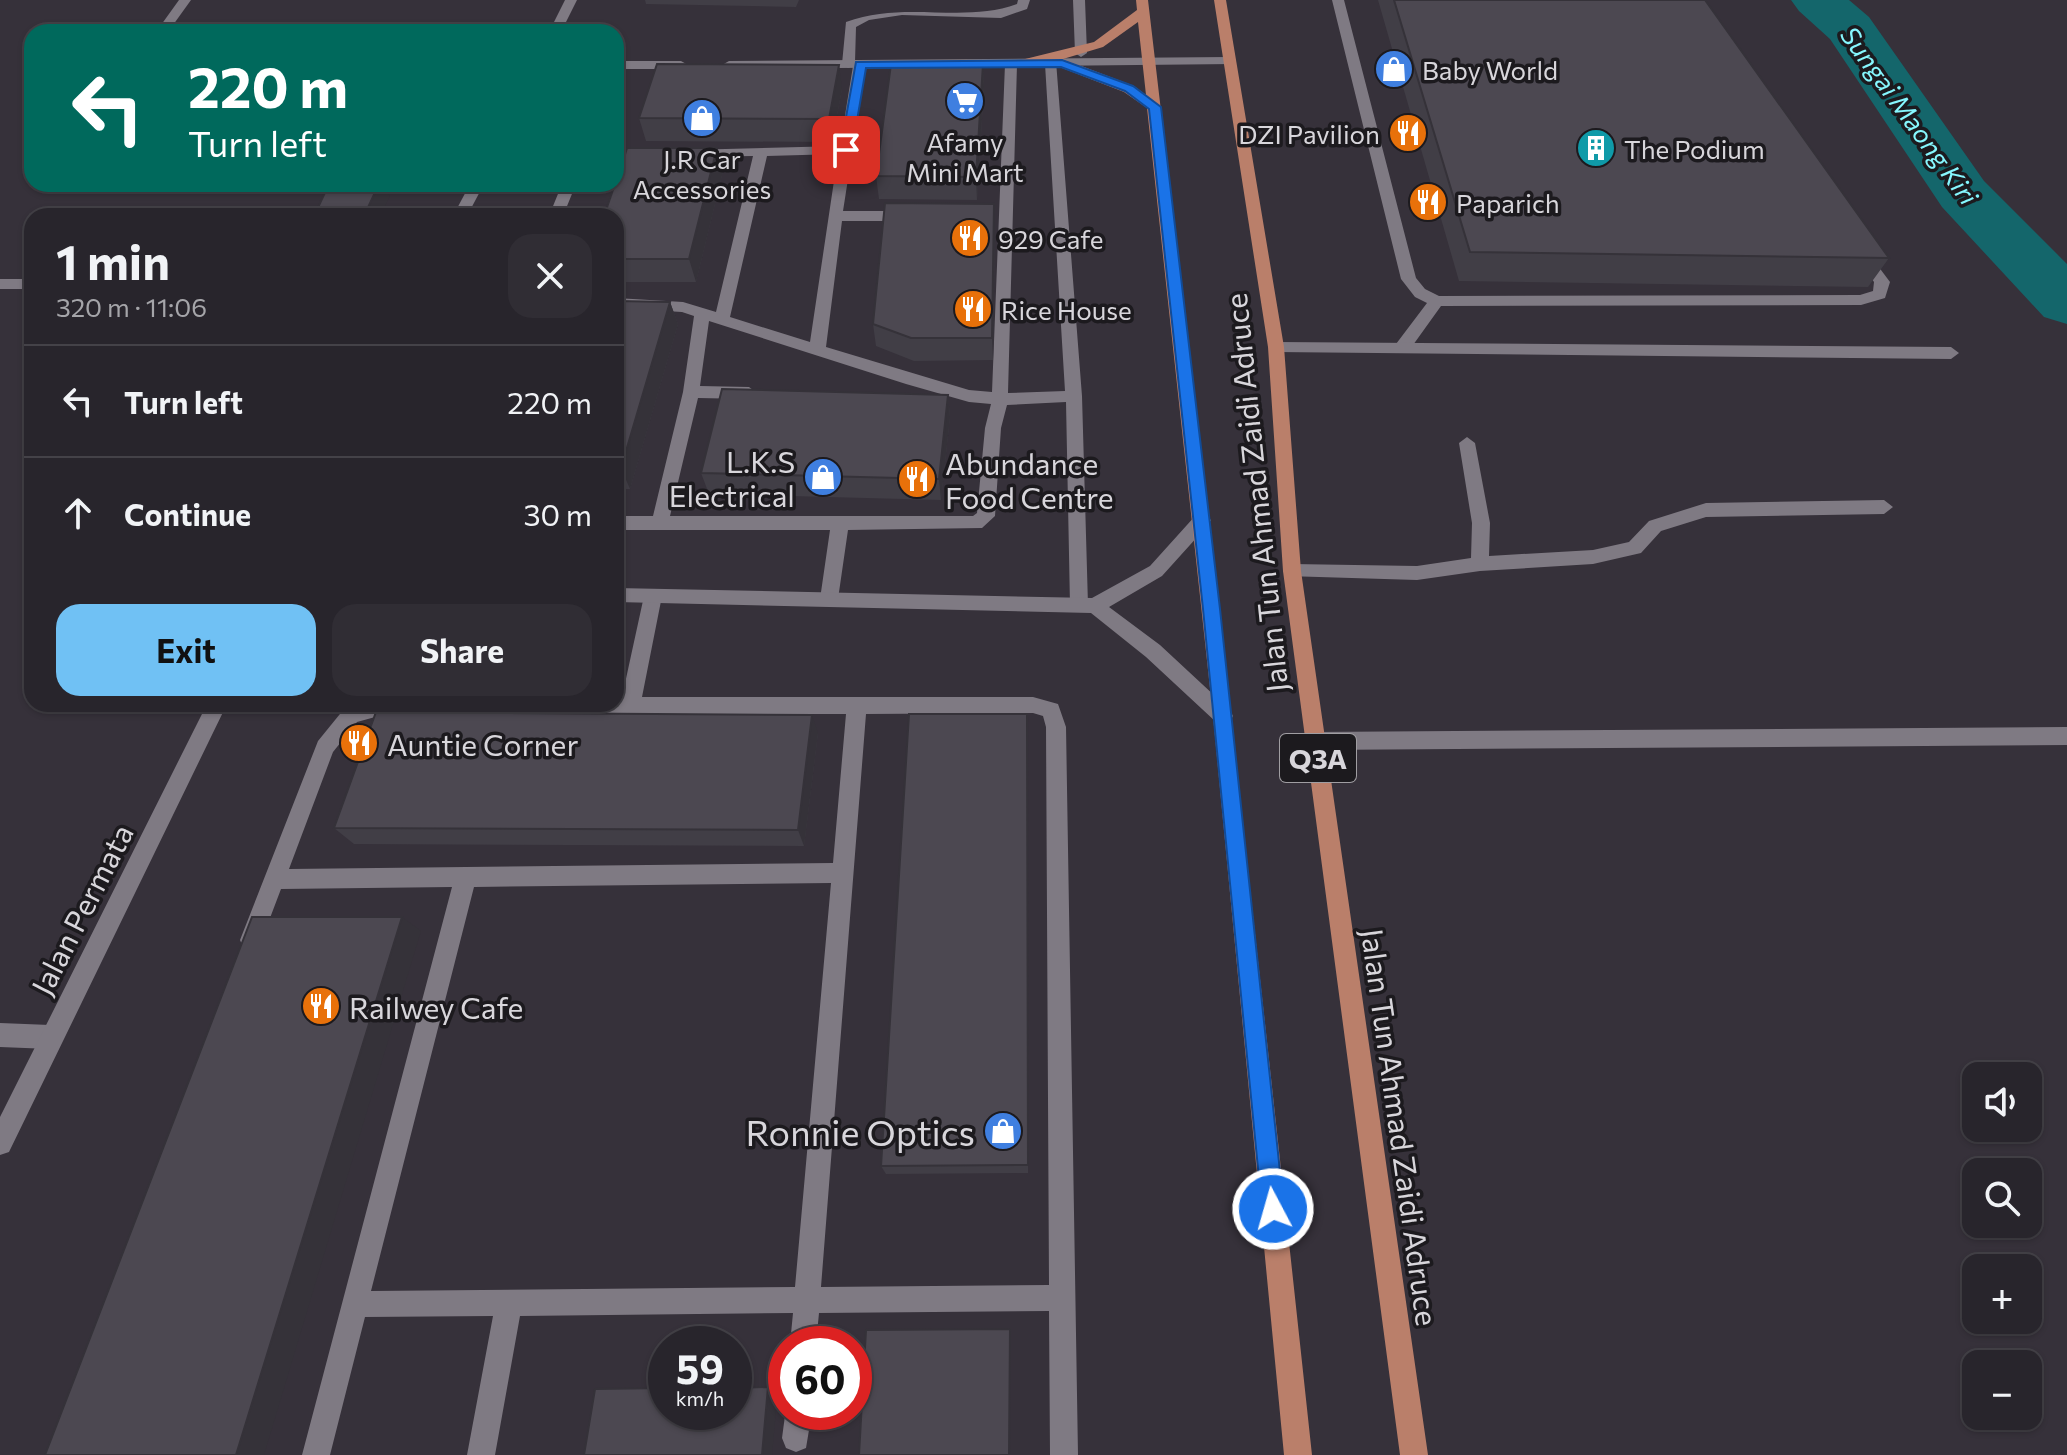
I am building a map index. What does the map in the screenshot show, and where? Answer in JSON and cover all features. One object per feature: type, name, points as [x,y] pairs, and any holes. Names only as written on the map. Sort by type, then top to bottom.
[{"type":"main road","name":"Jalan Tun Ahmad Zaidi Adruce","points":[[1220,0],[1276,347],[1292,571],[1414,1455]]},
{"type":"main road","points":[[1011,64],[1081,53],[1114,37],[1143,5]]},
{"type":"main road","name":"Jalan Tun Ahmad Zaidi Adruce","points":[[1143,5],[1223,716],[1298,1455]]},
{"type":"main road","points":[[1057,64],[1129,89],[1155,107]]},
{"type":"street","points":[[168,24],[185,0]]},
{"type":"street","points":[[559,24],[571,0]]},
{"type":"street","points":[[817,352],[846,150],[854,64],[850,25],[862,16],[885,12],[1001,14],[1023,6],[1024,0]]},
{"type":"street","points":[[1079,0],[1081,53]]},
{"type":"street","points":[[1338,0],[1409,279],[1420,293],[1437,301],[1861,300],[1880,294],[1882,282],[1855,244]]},
{"type":"street","points":[[710,65],[1229,61]]},
{"type":"street","points":[[624,523],[976,523],[986,516],[993,428],[1000,399],[999,217],[1011,64]]},
{"type":"street","points":[[1057,64],[1087,606]]},
{"type":"street","points":[[624,67],[694,65]]},
{"type":"street","points":[[679,153],[846,150]]},
{"type":"street","points":[[722,319],[761,152]]},
{"type":"street","points":[[624,153],[663,153]]},
{"type":"street","points":[[835,216],[928,216]]},
{"type":"street","points":[[0,284],[24,284]]},
{"type":"street","points":[[1402,348],[1437,301]]},
{"type":"street","points":[[624,303],[668,305],[702,313],[817,352],[969,396]]},
{"type":"street","points":[[660,523],[691,392],[702,313]]},
{"type":"street","points":[[1276,347],[1951,353]]},
{"type":"street","points":[[691,392],[768,393]]},
{"type":"street","points":[[907,395],[1000,399],[1074,396]]},
{"type":"street","points":[[1467,443],[1481,523],[1480,564]]},
{"type":"street","points":[[1292,571],[1417,573],[1480,564],[1593,557],[1635,548],[1655,526],[1706,510],[1884,507]]},
{"type":"street","points":[[624,595],[1087,606],[1156,571],[1202,520]]},
{"type":"street","points":[[829,599],[840,525]]},
{"type":"street","points":[[630,706],[653,596]]},
{"type":"street","points":[[1087,606],[1153,651],[1223,716]]},
{"type":"street","points":[[624,706],[1033,705],[1051,710],[1056,727],[1064,1455]]},
{"type":"street","points":[[805,1326],[857,706]]},
{"type":"street","name":"Jalan Permata","points":[[0,1143],[213,712]]},
{"type":"street","points":[[241,968],[325,747],[351,715],[363,712]]},
{"type":"street","points":[[1315,741],[2067,736]]},
{"type":"street","points":[[273,879],[843,873]]},
{"type":"street","points":[[316,1455],[465,878]]},
{"type":"street","points":[[0,1035],[50,1037]]},
{"type":"street","points":[[355,1304],[1062,1298]]},
{"type":"street","points":[[481,1455],[509,1302]]},
{"type":"building","name":"The Podium","points":[[1394,0],[1705,0],[1889,258],[1470,252]]},
{"type":"building","points":[[657,64],[839,65],[829,119],[639,118]]},
{"type":"building","points":[[891,64],[983,64],[976,177],[876,176]]},
{"type":"building","points":[[627,148],[717,148],[689,259],[624,259],[624,208],[607,208],[612,192],[624,192]]},
{"type":"building","points":[[325,192],[375,192],[368,208],[318,208]]},
{"type":"building","points":[[885,203],[994,204],[992,338],[911,338],[873,324]]},
{"type":"building","points":[[624,301],[670,302],[624,458]]},
{"type":"building","points":[[722,389],[948,395],[939,479],[701,473]]},
{"type":"building","points":[[376,712],[812,715],[798,830],[334,828]]},
{"type":"building","points":[[909,714],[1027,714],[1028,1165],[881,1166]]},
{"type":"building","points":[[252,917],[402,917],[236,1455],[45,1455]]},
{"type":"building","points":[[1010,1329],[1009,1455],[859,1455],[860,1430],[872,1430],[872,1330]]},
{"type":"building","points":[[752,1387],[768,1387],[762,1455],[584,1455],[595,1389],[648,1388],[648,1430],[752,1430]]},
{"type":"waterway","name":"Sungai Maong Kiri","points":[[1817,0],[1850,28],[1963,194],[2067,302]]},
{"type":"place","name":"Baby World","points":[[1394,69]]},
{"type":"place","name":"Afamy Mini Mart","points":[[965,101]]},
{"type":"place","name":"J.R Car Accessories","points":[[702,118]]},
{"type":"place","name":"DZI Pavilion","points":[[1408,133]]},
{"type":"place","name":"The Podium","points":[[1596,148]]},
{"type":"place","name":"Paparich","points":[[1428,202]]},
{"type":"place","name":"929 Cafe","points":[[970,238]]},
{"type":"place","name":"Rice House","points":[[973,309]]},
{"type":"place","name":"L.K.S Electrical","points":[[823,477]]},
{"type":"place","name":"Abundance Food Centre","points":[[917,479]]},
{"type":"place","name":"Auntie Corner","points":[[359,743]]},
{"type":"place","name":"Railwey Cafe","points":[[321,1006]]},
{"type":"place","name":"Ronnie Optics","points":[[1003,1131]]},
{"type":"route","points":[[846,150],[860,64],[1062,63],[1102,76],[1129,89],[1155,107],[1212,609],[1273,1209]]}]
